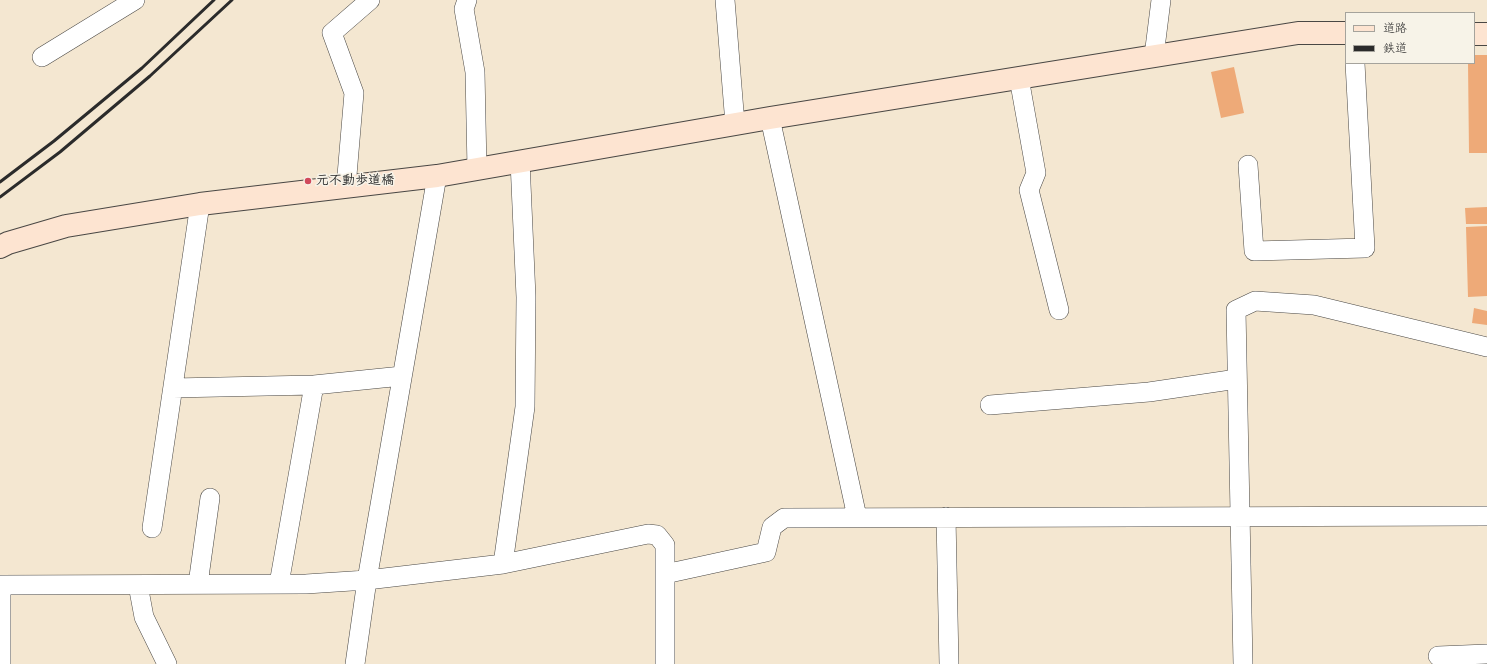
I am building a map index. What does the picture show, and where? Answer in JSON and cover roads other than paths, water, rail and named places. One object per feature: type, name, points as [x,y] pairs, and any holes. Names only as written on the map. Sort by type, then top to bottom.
[{"type":"street","points":[[42,57],[135,0]]},
{"type":"street","points":[[346,187],[354,93],[332,33],[370,0]]},
{"type":"street","points":[[467,0],[464,10],[475,72],[477,169]]},
{"type":"street","points":[[725,0],[735,124]]},
{"type":"street","points":[[1154,56],[1161,0]]},
{"type":"street","points":[[0,247],[8,243],[66,226],[200,204],[437,176],[770,118],[1298,33],[1345,33]]},
{"type":"street","points":[[1475,34],[1487,34]]},
{"type":"street","points":[[1248,165],[1254,251],[1365,248],[1354,64]]},
{"type":"street","points":[[1019,78],[1036,173],[1029,190],[1059,310]]},
{"type":"street","points":[[770,118],[857,518]]},
{"type":"street","points":[[503,564],[525,407],[526,297],[520,161]]},
{"type":"street","points":[[355,664],[367,580],[437,176]]},
{"type":"street","points":[[152,528],[200,204]]},
{"type":"street","points":[[1243,664],[1236,310],[1255,301],[1314,305],[1487,347]]},
{"type":"street","points":[[173,388],[314,385],[402,376]]},
{"type":"street","points":[[990,405],[1149,392],[1237,379]]},
{"type":"street","points":[[279,584],[314,385]]},
{"type":"street","points":[[198,584],[210,498]]},
{"type":"street","points":[[665,574],[766,552],[772,527],[784,518],[1487,516]]},
{"type":"street","points":[[946,517],[949,664]]},
{"type":"street","points":[[1,664],[0,586],[279,584],[367,580],[503,564],[648,534],[657,535],[665,545],[665,664]]},
{"type":"street","points":[[138,585],[144,617],[167,664]]},
{"type":"street","points":[[1438,656],[1487,654]]},
{"type":"railway","points":[[0,182],[54,141],[142,68],[214,0]]},
{"type":"railway","points":[[0,197],[60,152],[150,76],[232,0]]},
{"type":"place","name":"元不動歩道橋","points":[[308,181]]}]
